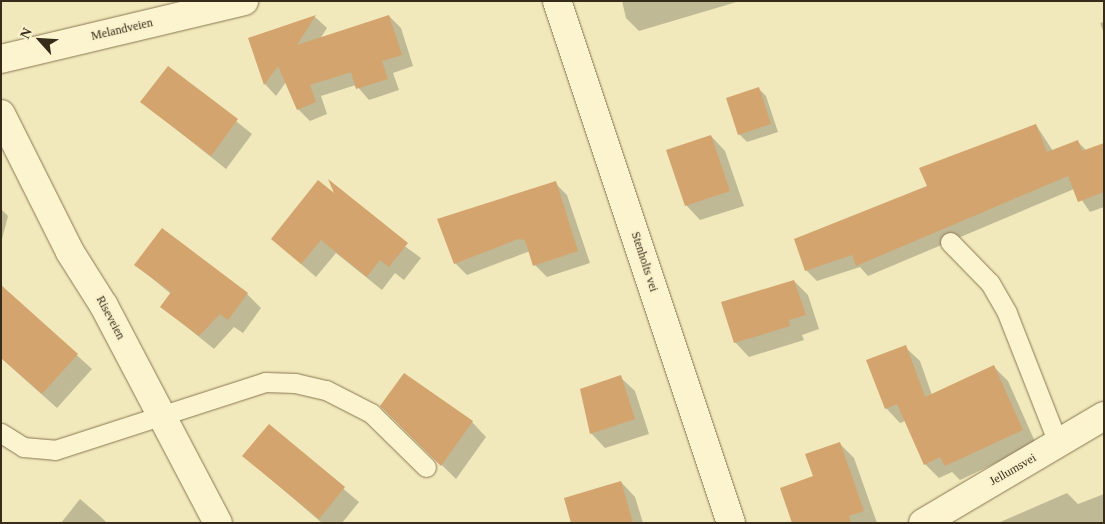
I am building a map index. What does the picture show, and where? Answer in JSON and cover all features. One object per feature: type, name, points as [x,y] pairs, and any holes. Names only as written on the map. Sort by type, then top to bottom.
[{"type":"street","name":"Melandveien","points":[[1,59],[244,1]]},
{"type":"street","name":"Stenholts vei","points":[[558,1],[731,523]]},
{"type":"street","name":"Riseveien","points":[[1,114],[218,523]]},
{"type":"street","name":"Jellumsvei","points":[[923,523],[1104,416]]},
{"type":"lane","points":[[950,242],[990,282],[1007,313],[1058,443]]},
{"type":"lane","points":[[1,433],[23,447],[55,450],[265,382],[295,383],[326,390],[370,413],[426,467]]},
{"type":"building","points":[[316,15],[297,45],[389,15],[402,55],[382,61],[388,79],[356,89],[351,72],[310,85],[316,102],[297,110],[278,66],[264,85],[248,38]]},
{"type":"building","points":[[168,66],[238,119],[211,156],[140,102]]},
{"type":"building","points":[[759,87],[771,124],[738,135],[726,98]]},
{"type":"building","points":[[1036,124],[1047,152],[1078,140],[1082,151],[1104,143],[1104,192],[1078,202],[1068,176],[856,266],[852,255],[805,271],[794,239],[927,186],[919,168]]},
{"type":"building","points":[[711,135],[730,191],[685,206],[666,150]]},
{"type":"building","points":[[328,179],[408,243],[389,267],[380,260],[367,277],[321,240],[301,264],[271,239],[318,180],[334,193]]},
{"type":"building","points":[[556,181],[578,251],[533,266],[525,240],[518,239],[454,264],[437,219]]},
{"type":"building","points":[[162,228],[248,293],[228,320],[220,314],[199,336],[160,307],[171,292],[134,265]]},
{"type":"building","points":[[794,280],[806,315],[789,320],[790,326],[734,343],[721,302]]},
{"type":"building","points":[[1,285],[78,354],[42,394],[1,358]]},
{"type":"building","points":[[906,345],[925,397],[994,365],[1023,430],[945,466],[940,457],[924,465],[897,404],[885,409],[866,360]]},
{"type":"building","points":[[404,373],[473,421],[441,466],[380,406]]},
{"type":"building","points":[[621,375],[635,419],[590,434],[580,389]]},
{"type":"building","points":[[269,424],[345,487],[319,519],[242,456]]},
{"type":"building","points":[[840,442],[864,511],[849,516],[851,523],[792,523],[780,488],[813,476],[805,454]]},
{"type":"building","points":[[621,481],[633,523],[571,523],[564,498]]}]
